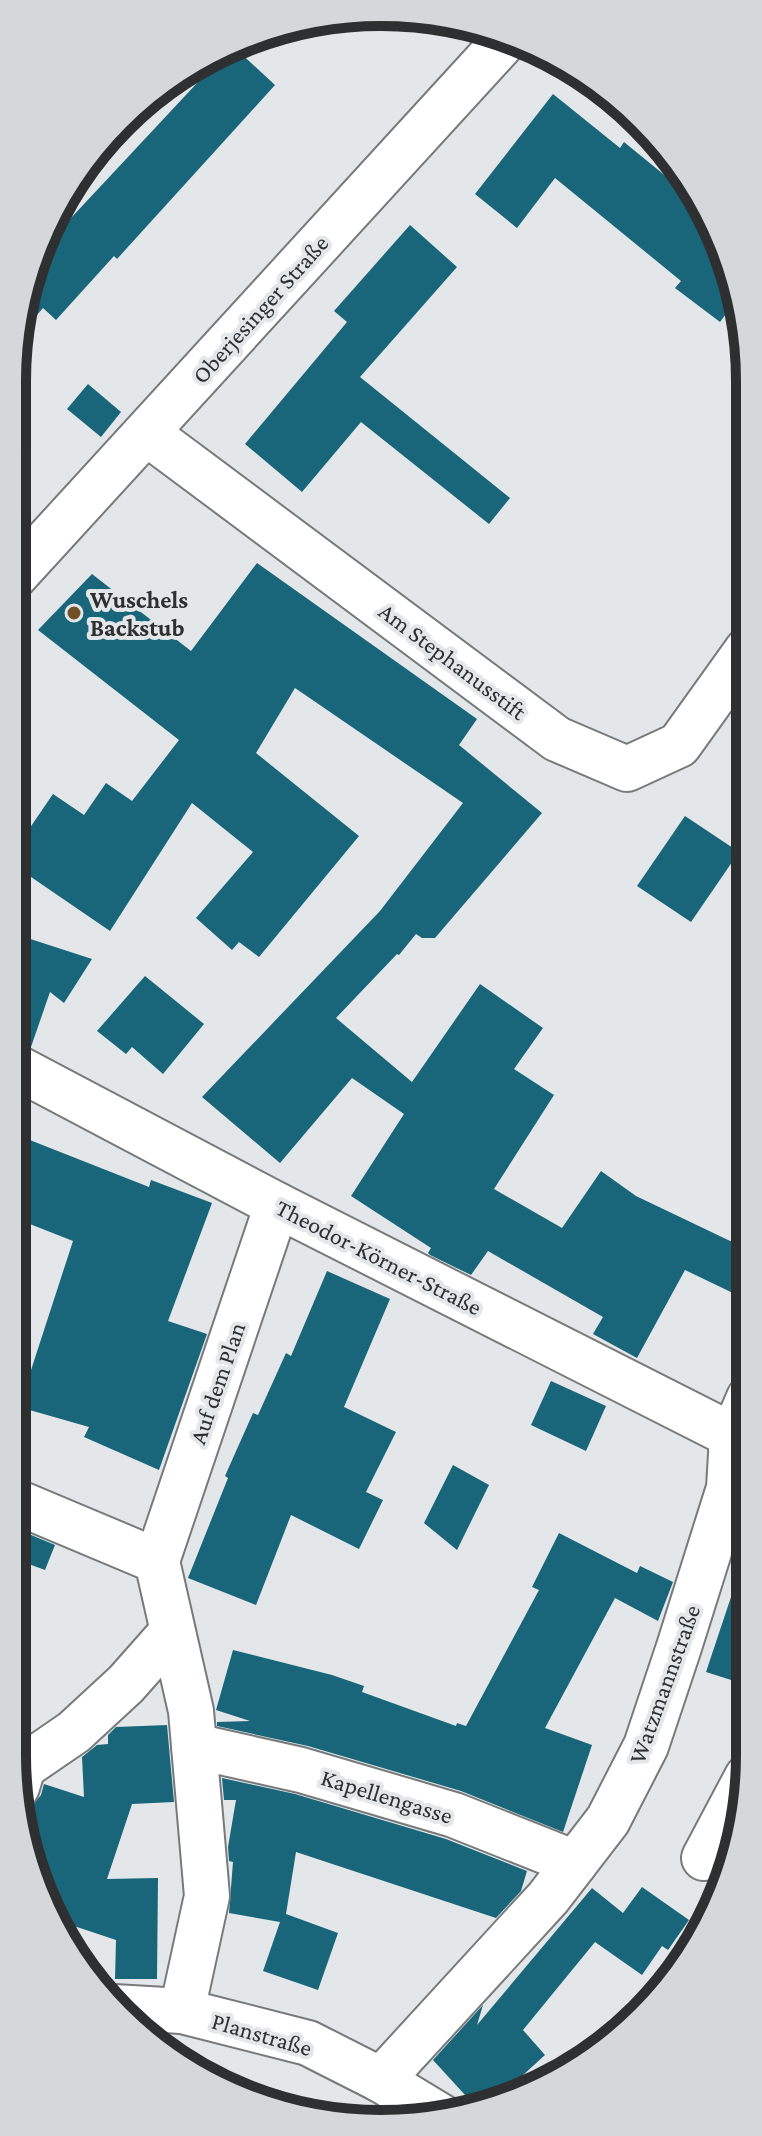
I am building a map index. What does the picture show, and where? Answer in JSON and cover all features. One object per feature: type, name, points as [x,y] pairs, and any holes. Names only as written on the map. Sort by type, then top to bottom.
[{"type":"street","name":"Oberjesinger Straße","points":[[26,564],[499,47]]},
{"type":"street","name":"Am Stephanusstift","points":[[148,434],[557,739],[627,769],[679,745],[736,665]]},
{"type":"street","name":"Theodor-Körner-Straße","points":[[26,1072],[277,1205],[736,1423]]},
{"type":"street","name":"Auf dem Plan","points":[[157,1561],[277,1205]]},
{"type":"street","name":"Watzmannstraße","points":[[381,2080],[548,1898],[608,1820],[646,1746],[729,1488],[736,1457]]},
{"type":"street","points":[[26,1506],[157,1561],[191,1711],[207,1896],[182,2011]]},
{"type":"street","points":[[26,1765],[74,1732],[126,1684],[172,1632]]},
{"type":"street","name":"Kapellengasse","points":[[194,1746],[301,1770],[454,1815],[575,1863]]},
{"type":"street","points":[[704,1858],[732,1805]]},
{"type":"street","name":"Planstraße","points":[[132,2008],[182,2011],[308,2043],[381,2080],[426,2107]]},
{"type":"building","points":[[242,54],[275,85],[117,259],[114,256],[56,320],[43,308],[31,322],[38,289],[61,229],[207,72]]},
{"type":"building","points":[[553,94],[620,148],[624,142],[677,185],[709,245],[729,310],[720,322],[675,288],[681,281],[555,178],[517,228],[475,194]]},
{"type":"building","points":[[410,225],[457,267],[360,377],[510,498],[489,524],[361,422],[302,492],[245,444],[347,322],[334,311]]},
{"type":"building","points":[[88,384],[121,412],[101,437],[67,409]]},
{"type":"building","points":[[257,563],[477,719],[459,745],[542,813],[435,938],[422,938],[416,934],[336,1018],[412,1082],[480,984],[543,1028],[514,1069],[554,1095],[494,1189],[562,1228],[601,1171],[636,1196],[736,1244],[735,1294],[685,1270],[637,1358],[593,1334],[603,1317],[488,1251],[471,1275],[430,1255],[431,1248],[351,1196],[404,1114],[352,1078],[280,1163],[202,1097],[380,911],[463,803],[295,688],[256,753],[359,836],[259,957],[239,942],[232,950],[196,918],[253,852],[192,803],[110,931],[26,874],[26,834],[53,794],[84,815],[106,783],[132,801],[179,740],[38,630],[92,574],[191,651]]},
{"type":"building","points":[[685,816],[736,850],[736,856],[691,922],[637,886]]},
{"type":"building","points":[[26,938],[92,959],[64,1003],[50,992],[31,1047],[26,1045]]},
{"type":"building","points":[[145,976],[204,1024],[163,1074],[132,1047],[126,1054],[97,1031]]},
{"type":"building","points":[[26,1139],[149,1187],[151,1180],[212,1203],[168,1321],[207,1334],[159,1470],[84,1437],[89,1427],[26,1409],[26,1385],[73,1241],[26,1223]]},
{"type":"building","points":[[327,1271],[390,1299],[344,1407],[396,1432],[366,1492],[383,1500],[359,1549],[291,1515],[256,1605],[188,1578],[228,1478],[225,1476],[253,1413],[258,1415],[286,1353],[291,1356]]},
{"type":"building","points":[[551,1381],[606,1406],[586,1451],[531,1425]]},
{"type":"building","points":[[453,1465],[489,1485],[457,1550],[424,1523]]},
{"type":"building","points":[[26,1533],[55,1545],[45,1570],[26,1563]]},
{"type":"building","points":[[559,1533],[637,1573],[640,1566],[673,1582],[658,1621],[615,1598],[545,1728],[592,1745],[563,1832],[461,1791],[308,1746],[217,1726],[217,1722],[250,1721],[216,1710],[233,1650],[332,1675],[364,1686],[362,1692],[456,1726],[457,1723],[466,1726],[539,1590],[532,1587]]},
{"type":"building","points":[[736,1582],[736,1682],[706,1672]]},
{"type":"building","points":[[167,1725],[174,1802],[132,1804],[107,1879],[158,1878],[157,1979],[115,1979],[116,1940],[70,1925],[45,1869],[30,1809],[41,1795],[44,1784],[84,1797],[82,1757],[97,1745],[108,1744],[108,1735],[116,1727]]},
{"type":"building","points":[[222,1778],[295,1794],[446,1839],[527,1871],[521,1891],[496,1918],[296,1852],[286,1914],[338,1933],[318,1990],[263,1971],[280,1922],[229,1913],[233,1862],[229,1861],[228,1847],[236,1800],[224,1800]]},
{"type":"building","points":[[642,1887],[689,1920],[668,1950],[662,1946],[642,1975],[595,1942],[523,2030],[545,2055],[513,2085],[469,2099],[433,2060],[483,2005],[477,2025],[592,1888],[623,1913]]},
{"type":"place","name":"Wuschels Backstub","points":[[74,613]]}]
